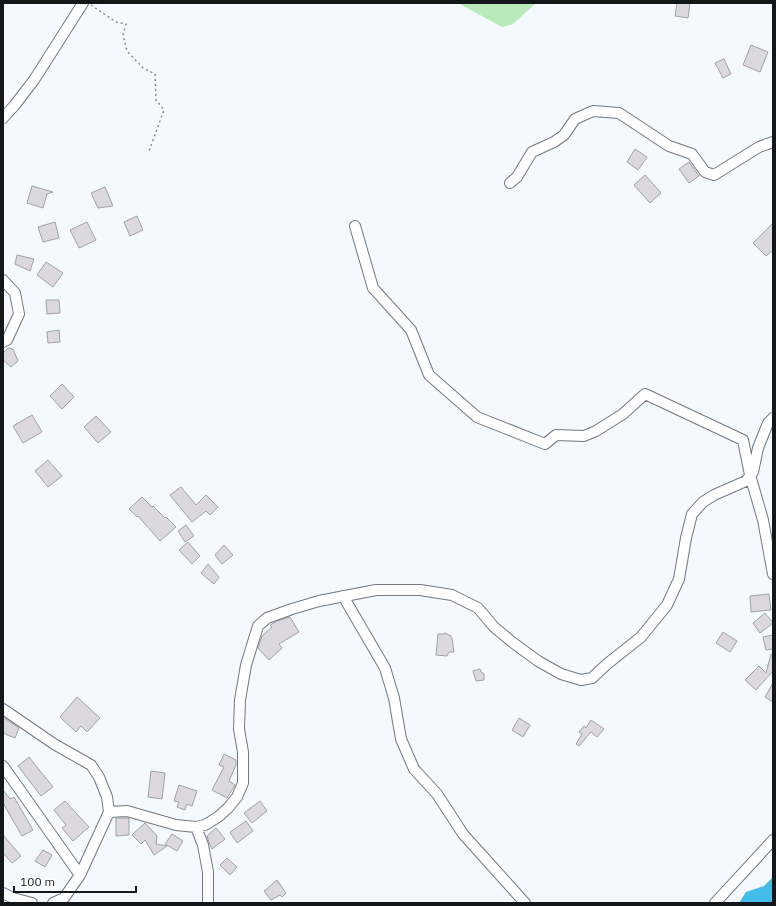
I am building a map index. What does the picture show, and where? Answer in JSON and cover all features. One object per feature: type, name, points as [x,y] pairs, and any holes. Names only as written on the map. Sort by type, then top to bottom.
[{"type":"street","points":[[3,118],[34,80],[83,3]]},
{"type":"street","points":[[510,183],[517,177],[532,152],[564,135],[575,119],[593,111],[619,113],[669,146],[692,154],[705,172],[714,175],[759,147],[773,142]]},
{"type":"street","points":[[355,226],[372,288],[411,330],[429,375],[478,417],[545,444],[556,435],[584,436],[596,431],[623,414],[645,394],[743,440],[750,476],[763,520],[773,574]]},
{"type":"street","points":[[3,280],[15,293],[19,314],[7,340],[3,342]]},
{"type":"street","points":[[109,812],[127,811],[176,825],[196,827],[205,825],[223,813],[238,797],[243,783],[243,752],[239,729],[240,700],[246,665],[258,626],[267,618],[319,601],[376,590],[420,590],[452,595],[478,608],[494,627],[538,661],[561,674],[581,680],[592,678],[641,637],[667,605],[679,579],[692,514],[703,502],[714,495],[746,482],[753,472],[758,448],[768,423],[773,418]]},
{"type":"street","points":[[343,596],[385,668],[394,698],[401,739],[414,769],[437,794],[463,834],[525,903]]},
{"type":"street","points":[[3,709],[54,744],[91,765],[99,777],[107,796],[109,812],[80,875],[64,898],[53,903]]},
{"type":"street","points":[[3,766],[80,875]]},
{"type":"street","points":[[196,827],[203,845],[208,872],[208,903]]},
{"type":"street","points":[[716,903],[773,840]]},
{"type":"street","points":[[3,893],[13,898],[32,903]]},
{"type":"path","points":[[88,3],[116,22],[126,24],[123,35],[127,51],[143,68],[155,74],[156,100],[164,110],[149,151]]},
{"type":"green space","points":[[458,3],[536,3],[513,24],[502,27]]},
{"type":"water","points":[[773,877],[773,903],[739,903],[746,892],[764,886]]},
{"type":"building","points":[[677,3],[690,3],[688,18],[675,16]]},
{"type":"building","points":[[751,45],[768,52],[760,72],[743,65]]},
{"type":"building","points":[[724,59],[731,74],[723,78],[715,63]]},
{"type":"building","points":[[635,149],[647,157],[638,170],[627,162]]},
{"type":"building","points":[[689,162],[699,176],[689,183],[679,169]]},
{"type":"building","points":[[645,175],[661,193],[650,203],[634,185]]},
{"type":"building","points":[[32,186],[53,192],[47,194],[43,208],[27,203]]},
{"type":"building","points":[[105,187],[113,206],[98,208],[91,193]]},
{"type":"building","points":[[137,216],[143,230],[130,236],[124,222]]},
{"type":"building","points":[[55,222],[59,238],[43,242],[38,227]]},
{"type":"building","points":[[87,222],[96,240],[79,248],[70,230]]},
{"type":"building","points":[[773,223],[773,250],[766,256],[753,243]]},
{"type":"building","points":[[17,255],[34,259],[30,271],[15,264]]},
{"type":"building","points":[[46,262],[63,273],[53,287],[37,275]]},
{"type":"building","points":[[46,300],[59,300],[60,313],[47,314]]},
{"type":"building","points":[[59,330],[60,342],[48,343],[47,332]]},
{"type":"building","points":[[8,348],[13,349],[18,361],[11,367],[3,360],[3,353]]},
{"type":"building","points":[[62,384],[74,397],[62,409],[50,396]]},
{"type":"building","points":[[32,415],[42,432],[23,443],[13,426]]},
{"type":"building","points":[[96,416],[111,432],[98,443],[84,427]]},
{"type":"building","points":[[48,460],[62,476],[48,487],[35,471]]},
{"type":"building","points":[[181,487],[196,505],[206,495],[218,507],[210,515],[206,511],[192,522],[170,495]]},
{"type":"building","points":[[142,497],[176,527],[160,541],[138,516],[137,517],[129,509]]},
{"type":"building","points":[[186,525],[194,536],[185,542],[178,531]]},
{"type":"building","points":[[188,542],[200,556],[192,564],[179,550]]},
{"type":"building","points":[[224,545],[233,555],[222,564],[215,555]]},
{"type":"building","points":[[208,564],[219,577],[214,584],[201,573]]},
{"type":"building","points":[[769,594],[771,610],[751,612],[750,596]]},
{"type":"building","points":[[765,613],[773,623],[760,633],[753,623]]},
{"type":"building","points":[[290,617],[299,632],[279,644],[282,648],[269,660],[258,648],[262,636],[272,627],[270,625]]},
{"type":"building","points":[[723,632],[737,641],[730,652],[716,643]]},
{"type":"building","points":[[445,633],[452,638],[454,652],[449,652],[447,656],[436,655],[438,634]]},
{"type":"building","points":[[773,635],[773,649],[766,650],[763,637]]},
{"type":"building","points":[[771,654],[773,655],[773,671],[756,690],[745,680],[759,666],[766,673]]},
{"type":"building","points":[[480,669],[484,674],[484,680],[476,681],[473,671]]},
{"type":"building","points":[[773,683],[773,702],[765,697]]},
{"type":"building","points":[[77,697],[100,718],[87,732],[81,726],[76,732],[60,717]]},
{"type":"building","points":[[3,717],[19,728],[15,738],[3,733]]},
{"type":"building","points":[[519,718],[530,725],[523,737],[512,730]]},
{"type":"building","points":[[591,720],[604,729],[597,737],[591,732],[579,746],[576,744],[582,734],[579,732],[584,726],[586,728]]},
{"type":"building","points":[[224,754],[236,760],[236,765],[229,781],[235,785],[227,798],[212,790],[224,767],[219,765]]},
{"type":"building","points":[[29,757],[53,787],[41,796],[18,766]]},
{"type":"building","points":[[151,771],[165,773],[162,799],[148,797]]},
{"type":"building","points":[[179,785],[197,791],[192,806],[187,804],[185,810],[177,807],[179,802],[174,801]]},
{"type":"building","points":[[3,790],[10,799],[14,797],[33,830],[22,836],[3,803]]},
{"type":"building","points":[[65,801],[89,827],[73,841],[62,828],[66,825],[54,810]]},
{"type":"building","points":[[260,801],[267,811],[252,823],[244,813]]},
{"type":"building","points":[[116,818],[129,818],[129,835],[116,836]]},
{"type":"building","points":[[246,821],[253,831],[237,843],[230,832]]},
{"type":"building","points":[[145,823],[157,836],[156,844],[167,846],[154,855],[145,840],[141,844],[132,835]]},
{"type":"building","points":[[216,828],[225,839],[212,849],[207,836]]},
{"type":"building","points":[[172,834],[183,841],[177,851],[165,844]]},
{"type":"building","points":[[3,835],[21,856],[12,863],[3,853]]},
{"type":"building","points":[[43,850],[52,855],[45,867],[35,861]]},
{"type":"building","points":[[227,858],[237,867],[230,875],[220,865]]},
{"type":"building","points":[[277,880],[286,893],[282,897],[280,895],[271,900],[264,891]]}]
